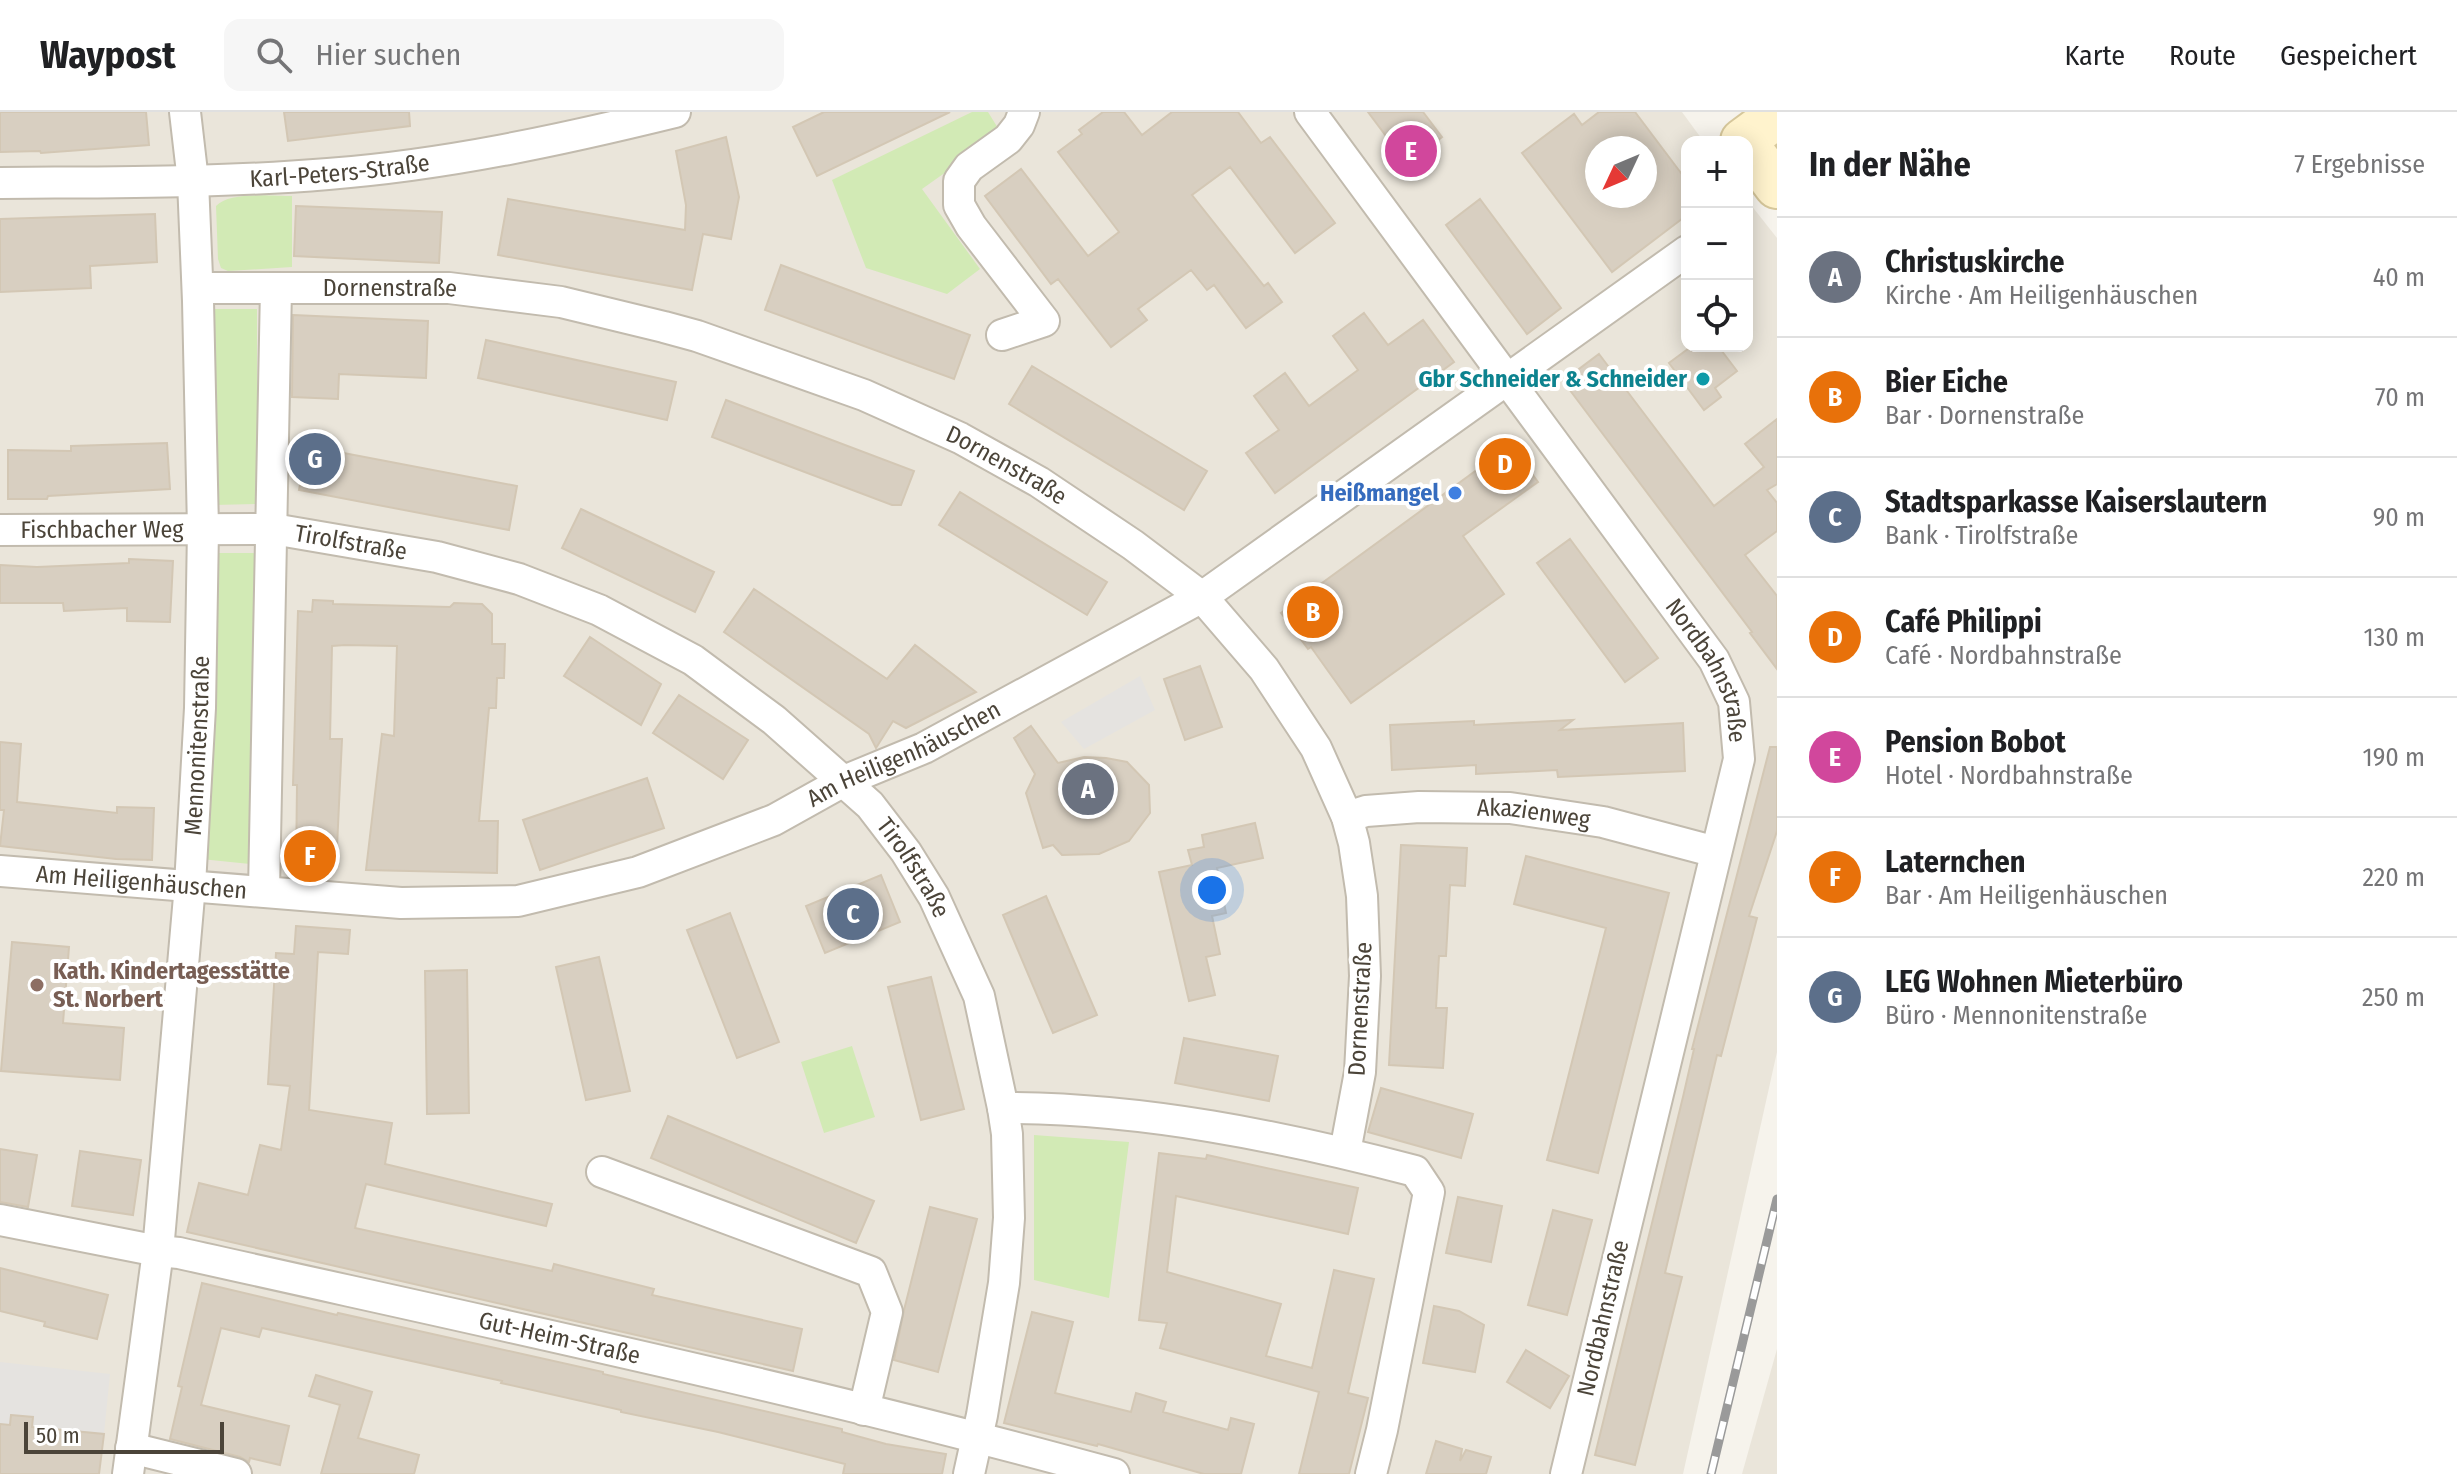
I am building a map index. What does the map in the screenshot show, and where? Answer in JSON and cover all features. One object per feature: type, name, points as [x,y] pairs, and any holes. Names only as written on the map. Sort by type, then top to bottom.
[{"type":"main road","points":[[1747,131],[1777,186]]},
{"type":"street","name":"Mennonitenstraße","points":[[129,1461],[158,1251],[190,885],[200,708],[203,529],[198,288],[193,181],[185,112]]},
{"type":"street","name":"Karl-Peters-Straße","points":[[0,183],[193,181],[329,174],[453,158],[563,139],[675,112]]},
{"type":"street","points":[[1002,335],[1044,321],[971,226],[959,205],[959,181],[969,167],[1008,139],[1024,112]]},
{"type":"street","name":"Nordbahnstraße","points":[[1310,112],[1714,660],[1734,702],[1739,759],[1566,1474]]},
{"type":"street","name":"Am Heiligenhäuschen","points":[[0,871],[401,903],[518,901],[638,872],[774,820],[844,781],[924,748],[1202,597],[1681,255]]},
{"type":"street","name":"Dornenstraße","points":[[198,288],[449,288],[561,302],[697,336],[864,395],[960,438],[1039,482],[1133,545],[1202,597],[1264,669],[1316,748],[1347,817],[1362,896],[1365,976],[1360,1072],[1345,1152]]},
{"type":"street","points":[[264,891],[276,288]]},
{"type":"street","name":"Tirolfstraße","points":[[203,529],[273,529],[437,557],[519,579],[599,610],[693,660],[774,720],[870,805],[906,852],[934,897],[979,996],[1007,1134],[1009,1218],[1004,1283],[969,1474]]},
{"type":"street","name":"Fischbacher Weg","points":[[0,530],[203,529]]},
{"type":"street","name":"Akazienweg","points":[[1347,817],[1366,811],[1419,807],[1510,808],[1603,822],[1716,852]]},
{"type":"street","points":[[1003,1108],[1147,1117],[1221,1127],[1345,1152],[1415,1171],[1429,1192],[1371,1474]]},
{"type":"street","points":[[602,1172],[871,1272],[887,1312],[864,1410]]},
{"type":"street","name":"Gut-Heim-Straße","points":[[0,1220],[179,1253],[976,1436],[1114,1474]]},
{"type":"street","points":[[129,1461],[236,1474]]},
{"type":"shaded area","points":[[0,112],[1682,112],[1700,136],[1681,136],[1681,352],[1753,352],[1753,208],[1777,238],[1777,1052],[1683,1474],[0,1474]]},
{"type":"shaded area","points":[[1140,676],[1155,710],[1084,749],[1061,722]]},
{"type":"shaded area","points":[[1777,1349],[1777,1474],[1742,1474]]},
{"type":"shaded area","points":[[0,1362],[110,1374],[104,1434],[32,1427],[32,1417],[11,1415],[10,1425],[0,1424]]},
{"type":"green space","points":[[972,112],[988,112],[1001,133],[922,189],[980,269],[947,294],[866,268],[832,180]]},
{"type":"green space","points":[[241,196],[292,196],[292,267],[228,271],[221,268],[216,206],[222,201]]},
{"type":"green space","points":[[211,309],[257,309],[257,504],[213,505]]},
{"type":"green space","points":[[213,553],[259,553],[250,864],[201,859]]},
{"type":"green space","points":[[852,1046],[875,1117],[824,1133],[801,1062]]},
{"type":"green space","points":[[1034,1135],[1129,1142],[1109,1298],[1034,1280]]},
{"type":"building","points":[[0,112],[146,112],[149,145],[41,153],[0,152]]},
{"type":"building","points":[[284,112],[409,112],[410,126],[288,141]]},
{"type":"building","points":[[824,112],[950,112],[817,176],[793,127]]},
{"type":"building","points":[[1103,112],[1124,112],[1142,135],[1172,112],[1238,112],[1261,143],[1270,137],[1335,223],[1295,253],[1230,167],[1192,195],[1264,286],[1268,283],[1282,302],[1246,328],[1214,285],[1207,290],[1191,270],[1138,309],[1147,320],[1111,347],[1058,279],[1051,284],[985,196],[1021,169],[1088,256],[1119,232],[1058,152],[1082,134],[1079,130]]},
{"type":"building","points":[[1368,112],[1423,112],[1442,137],[1407,164]]},
{"type":"building","points":[[1599,112],[1635,112],[1653,136],[1585,136],[1585,208],[1657,208],[1657,141],[1681,173],[1681,220],[1612,272],[1522,153],[1574,114],[1582,125]]},
{"type":"building","points":[[726,137],[739,197],[731,239],[703,234],[692,290],[498,255],[508,199],[685,230],[686,205],[676,151]]},
{"type":"building","points":[[1480,199],[1561,308],[1527,334],[1446,225]]},
{"type":"building","points":[[296,206],[442,212],[439,263],[294,256]]},
{"type":"building","points":[[155,214],[157,262],[90,266],[91,288],[0,292],[0,219]]},
{"type":"building","points":[[781,265],[970,335],[954,379],[765,310]]},
{"type":"building","points":[[1364,313],[1388,345],[1423,320],[1454,362],[1275,493],[1246,453],[1279,430],[1254,396],[1285,373],[1309,406],[1358,370],[1333,336]]},
{"type":"building","points":[[293,315],[428,321],[426,378],[339,374],[338,399],[292,397]]},
{"type":"building","points":[[486,340],[676,382],[667,420],[478,378]]},
{"type":"building","name":"Gbr Schneider & Schneider","points":[[1684,352],[1723,352],[1737,371],[1715,388],[1721,397],[1704,410],[1669,363]]},
{"type":"building","points":[[1599,354],[1714,506],[1764,467],[1745,444],[1777,419],[1777,484],[1767,490],[1777,503],[1777,531],[1745,555],[1777,596],[1777,669],[1563,381]]},
{"type":"building","points":[[1032,366],[1207,471],[1184,510],[1009,404]]},
{"type":"building","points":[[726,400],[914,471],[901,505],[892,505],[712,437]]},
{"type":"building","points":[[167,443],[170,489],[48,496],[47,499],[8,499],[8,450],[71,451],[71,446]]},
{"type":"building","points":[[1511,445],[1538,482],[1463,536],[1504,594],[1351,703],[1311,647],[1308,649],[1281,613]]},
{"type":"building","points":[[307,446],[517,486],[509,530],[299,490]]},
{"type":"building","points":[[960,492],[1107,582],[1087,615],[939,525]]},
{"type":"building","points":[[581,509],[714,572],[695,612],[562,548]]},
{"type":"building","points":[[1570,539],[1658,658],[1625,682],[1537,563]]},
{"type":"building","points":[[129,559],[173,561],[170,622],[127,621],[127,608],[64,611],[63,603],[0,603],[0,565],[37,567],[129,563]]},
{"type":"building","points":[[754,589],[887,679],[915,645],[976,692],[906,728],[893,721],[876,748],[869,734],[724,632]]},
{"type":"building","points":[[313,600],[333,601],[333,604],[450,607],[454,603],[482,604],[492,614],[492,644],[505,644],[504,678],[497,678],[496,708],[489,708],[479,821],[498,821],[497,873],[366,870],[382,734],[394,736],[397,646],[332,646],[330,739],[342,739],[336,869],[296,869],[297,785],[293,785],[298,611],[312,612]]},
{"type":"building","points":[[590,637],[661,684],[641,725],[564,676]]},
{"type":"building","points":[[1200,666],[1222,727],[1185,740],[1164,679]]},
{"type":"building","points":[[679,695],[748,740],[723,779],[653,733]]},
{"type":"building","points":[[1573,720],[1560,730],[1683,723],[1685,771],[1558,777],[1557,770],[1476,774],[1476,765],[1392,770],[1390,725]]},
{"type":"building","points":[[1031,726],[1058,763],[1084,757],[1127,762],[1149,785],[1150,813],[1129,841],[1099,854],[1062,855],[1053,845],[1043,848],[1026,793],[1035,774],[1014,738]]},
{"type":"building","points":[[0,742],[21,744],[17,802],[117,813],[117,807],[154,808],[152,860],[0,846],[4,810],[0,810]]},
{"type":"building","points":[[1770,747],[1777,747],[1777,831],[1749,916],[1757,918],[1721,1056],[1717,1055],[1665,1273],[1682,1277],[1635,1465],[1595,1455],[1683,1097],[1692,1049]]},
{"type":"building","points":[[647,778],[664,828],[540,870],[523,820]]},
{"type":"building","points":[[1255,823],[1263,858],[1217,868],[1226,913],[1212,916],[1220,954],[1206,957],[1215,995],[1189,1001],[1159,872],[1192,865],[1188,850],[1204,847],[1202,835]]},
{"type":"building","points":[[1401,845],[1467,848],[1465,886],[1450,885],[1446,956],[1439,956],[1436,1008],[1447,1008],[1443,1068],[1389,1065]]},
{"type":"building","points":[[1526,856],[1669,893],[1598,1173],[1547,1160],[1606,928],[1514,904]]},
{"type":"building","points":[[881,875],[900,922],[825,953],[806,906]]},
{"type":"building","points":[[1046,896],[1097,1015],[1053,1033],[1003,915]]},
{"type":"building","points":[[730,913],[779,1042],[737,1058],[687,930]]},
{"type":"building","points":[[296,926],[350,930],[348,954],[318,952],[309,1110],[392,1123],[385,1164],[552,1204],[546,1226],[366,1184],[355,1228],[552,1271],[554,1264],[654,1289],[652,1295],[802,1329],[793,1371],[187,1232],[199,1183],[248,1195],[260,1145],[281,1150],[290,1086],[268,1084],[276,953],[294,954]]},
{"type":"building","name":"Kath. Kindertagesstätte St. Norbert","points":[[12,942],[69,947],[63,1023],[124,1028],[120,1080],[1,1071]]},
{"type":"building","points":[[599,957],[630,1091],[586,1100],[556,967]]},
{"type":"building","points":[[467,970],[469,1113],[427,1114],[425,971]]},
{"type":"building","points":[[931,977],[964,1109],[921,1120],[888,987]]},
{"type":"building","points":[[1184,1038],[1278,1056],[1269,1101],[1175,1083]]},
{"type":"building","points":[[1381,1088],[1473,1114],[1461,1158],[1368,1132]]},
{"type":"building","points":[[668,1116],[874,1201],[856,1243],[651,1158]]},
{"type":"building","points":[[0,1149],[37,1155],[28,1207],[0,1202]]},
{"type":"building","points":[[80,1151],[141,1160],[133,1215],[72,1206]]},
{"type":"building","points":[[1159,1153],[1206,1159],[1207,1155],[1358,1188],[1348,1234],[1176,1196],[1167,1272],[1281,1304],[1266,1356],[1312,1368],[1334,1270],[1374,1279],[1348,1393],[1368,1398],[1349,1474],[1299,1474],[1319,1392],[1160,1348],[1167,1323],[1139,1320]]},
{"type":"building","points":[[1458,1197],[1502,1206],[1491,1262],[1446,1253]]},
{"type":"building","points":[[930,1207],[977,1219],[938,1372],[894,1360]]},
{"type":"building","points":[[1553,1210],[1592,1220],[1567,1315],[1528,1305]]},
{"type":"building","points":[[0,1268],[108,1295],[97,1339],[0,1311]]},
{"type":"building","points":[[202,1283],[603,1372],[842,1429],[842,1432],[886,1444],[946,1454],[942,1474],[843,1474],[845,1464],[502,1381],[262,1328],[259,1337],[221,1328],[201,1405],[289,1426],[280,1465],[250,1458],[249,1462],[170,1439],[182,1387],[178,1386]]},
{"type":"building","points":[[1434,1306],[1459,1311],[1484,1325],[1475,1372],[1423,1363]]},
{"type":"building","points":[[1032,1312],[1073,1322],[1055,1393],[1131,1412],[1136,1393],[1166,1402],[1163,1412],[1228,1430],[1231,1418],[1254,1424],[1241,1474],[1204,1474],[1098,1444],[1004,1423]]},
{"type":"building","points":[[1526,1350],[1569,1376],[1550,1408],[1507,1382]]},
{"type":"building","points":[[316,1375],[372,1392],[358,1438],[419,1455],[414,1474],[321,1474],[340,1405],[309,1396]]},
{"type":"building","points":[[11,1415],[33,1417],[32,1427],[104,1434],[99,1474],[0,1474],[0,1424],[10,1425]]},
{"type":"building","points":[[1436,1441],[1462,1449],[1460,1461],[1466,1450],[1491,1457],[1486,1474],[1426,1474]]},
{"type":"railway","points":[[1711,1474],[1777,1199]]},
{"type":"place","name":"Pension Bobot","points":[[1411,151]]},
{"type":"place","name":"Gbr Schneider & Schneider","points":[[1703,379]]},
{"type":"place","name":"LEG Wohnen Mieterbüro","points":[[315,459]]},
{"type":"place","name":"Café Philippi","points":[[1505,464]]},
{"type":"place","name":"Heißmangel","points":[[1455,493]]},
{"type":"place","name":"Bier Eiche","points":[[1313,612]]},
{"type":"place","name":"Christuskirche","points":[[1088,789]]},
{"type":"place","name":"Laternchen","points":[[310,856]]},
{"type":"place","name":"Stadtsparkasse Kaiserslautern","points":[[853,914]]},
{"type":"place","name":"Kath. Kindertagesstätte St. Norbert","points":[[37,985]]}]
